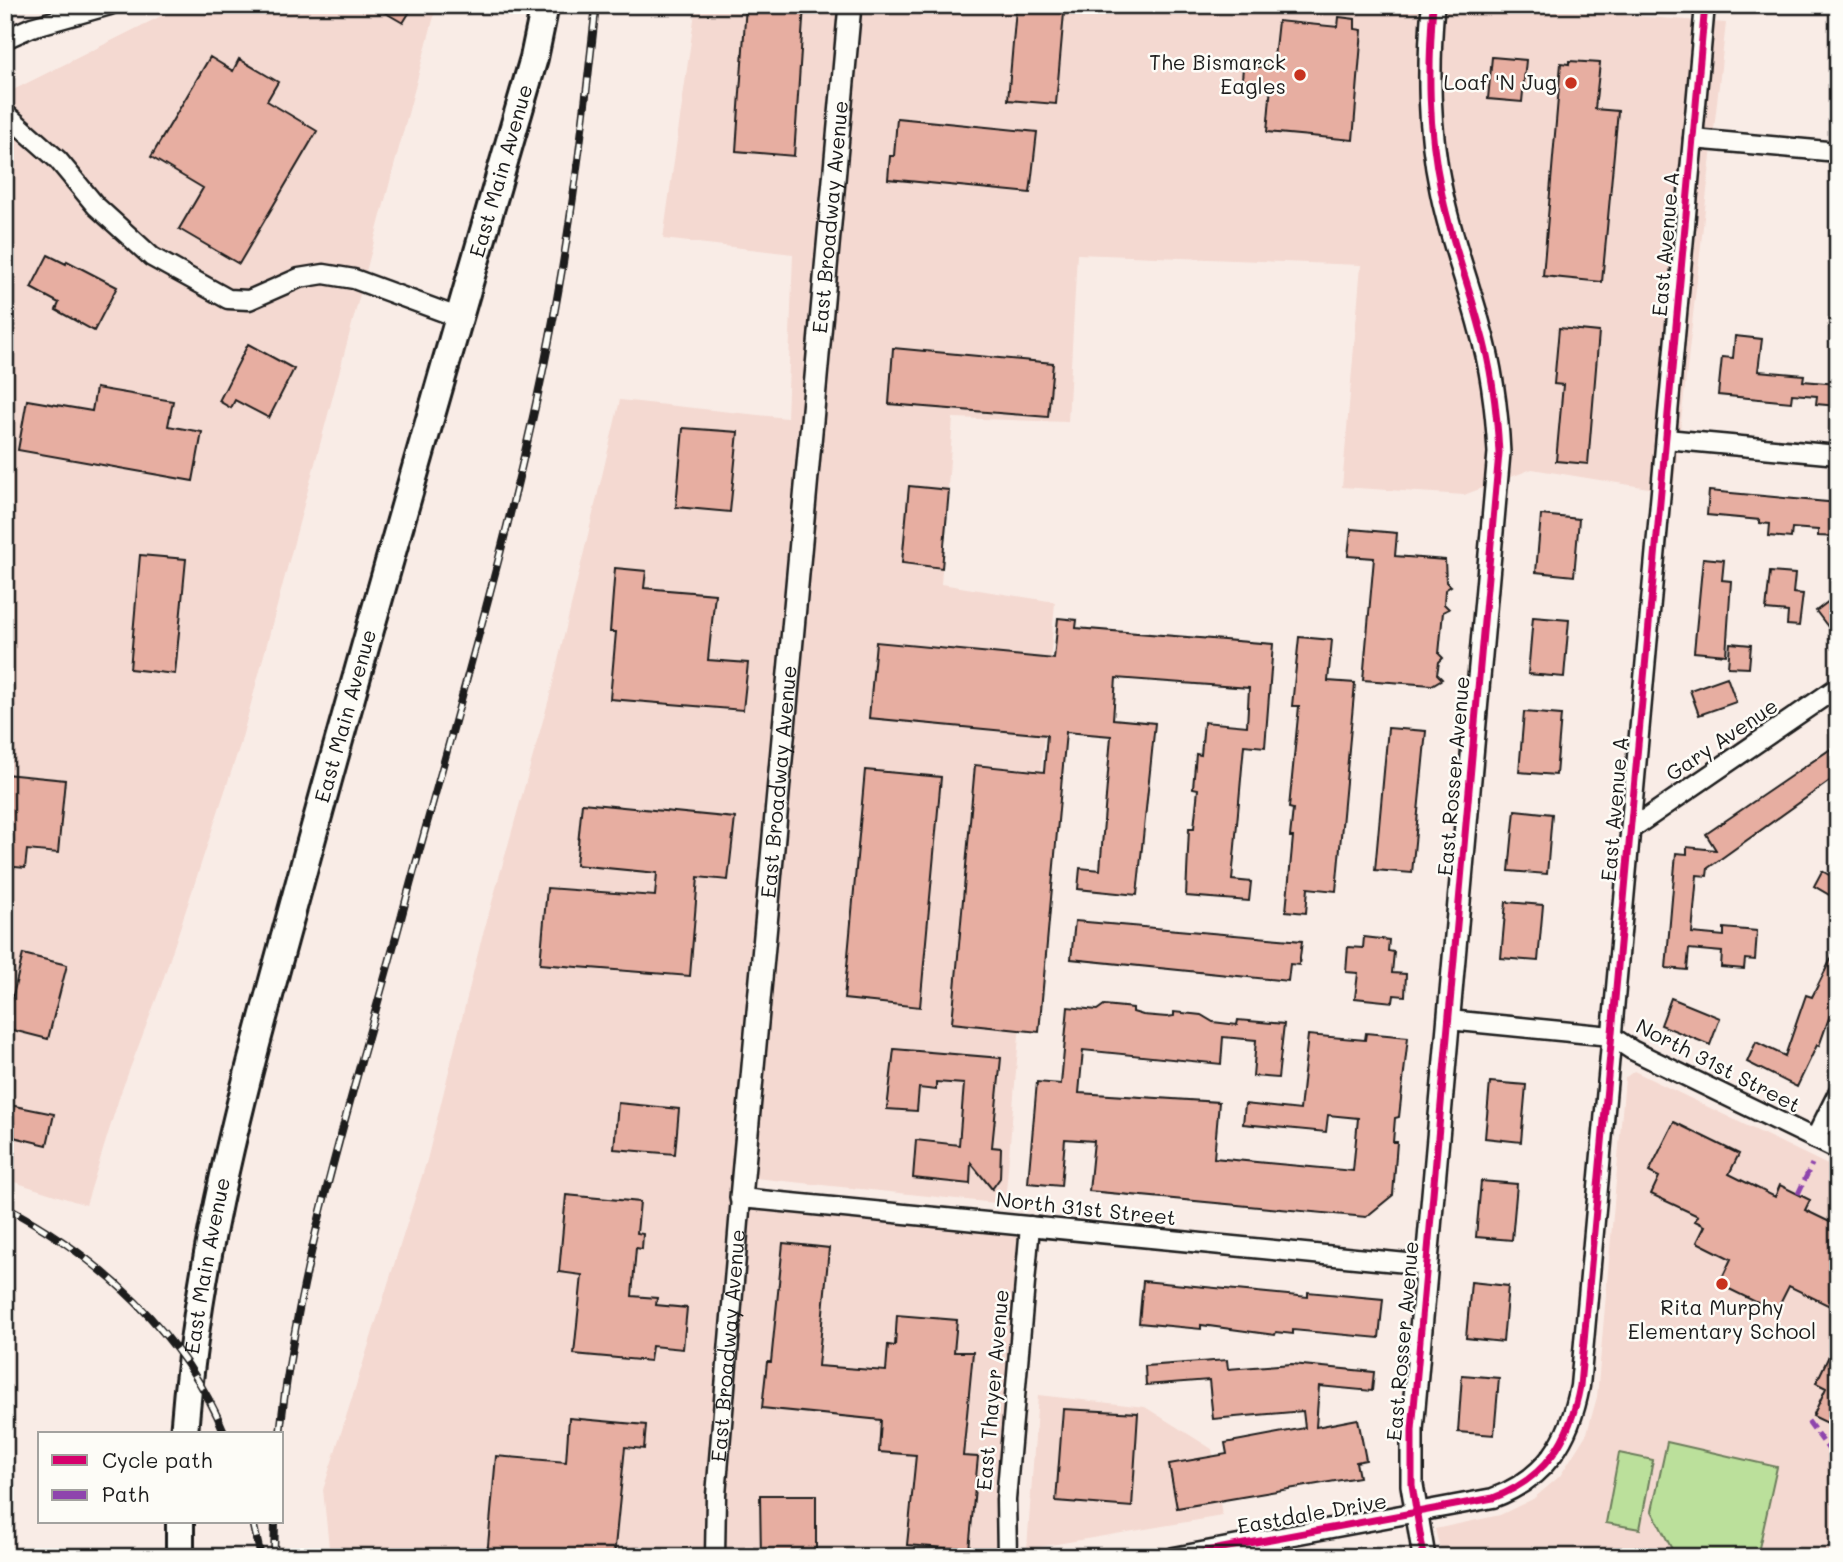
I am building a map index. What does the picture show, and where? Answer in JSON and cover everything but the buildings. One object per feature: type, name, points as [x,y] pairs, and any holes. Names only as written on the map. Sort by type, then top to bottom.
[{"type":"main road","name":"East Main Avenue","points":[[184,1432],[202,1278],[225,1162],[330,771],[534,58],[545,5]]},
{"type":"main road","points":[[180,1524],[180,1557]]},
{"type":"street","points":[[5,39],[32,27],[110,5]]},
{"type":"street","name":"East Broadway Avenue","points":[[715,1557],[716,1495],[741,1198],[850,5]]},
{"type":"street","name":"East Rosser Avenue","points":[[1424,1557],[1415,1514],[1412,1430],[1499,453],[1492,377],[1435,163],[1428,93],[1433,5]]},
{"type":"street","name":"East Avenue A","points":[[1415,1514],[1475,1503],[1510,1492],[1548,1465],[1570,1428],[1580,1386],[1704,5]]},
{"type":"street","points":[[5,113],[58,160],[96,206],[152,257],[228,299],[239,301],[259,298],[299,278],[324,274],[354,279],[460,318]]},
{"type":"street","points":[[1693,139],[1838,152]]},
{"type":"street","points":[[1666,439],[1838,455]]},
{"type":"street","name":"Gary Avenue","points":[[1631,829],[1838,687]]},
{"type":"street","name":"North 31st Street","points":[[1449,1020],[1611,1036],[1632,1049],[1838,1150]]},
{"type":"street","points":[[1815,1139],[1838,1093]]},
{"type":"street","name":"North 31st Street","points":[[741,1198],[1427,1265]]},
{"type":"street","name":"East Thayer Avenue","points":[[1007,1557],[1006,1500],[1030,1226]]},
{"type":"street","name":"Eastdale Drive","points":[[1174,1557],[1415,1514]]},
{"type":"shaded area","points":[[183,5],[437,5],[240,745],[160,989],[120,1095],[86,1205],[5,1179],[5,94]]},
{"type":"shaded area","points":[[696,5],[1488,5],[1726,23],[1673,492],[1532,469],[1464,495],[1342,487],[1361,265],[1077,254],[1068,422],[953,418],[941,584],[1055,602],[1005,1204],[755,1178],[752,1207],[1018,1234],[997,1486],[998,1557],[330,1557],[323,1490],[427,1160],[480,945],[549,699],[620,400],[787,418],[793,254],[663,239]]},
{"type":"shaded area","name":"Rita Murphy Elementary School","points":[[1634,1071],[1838,1170],[1838,1557],[1442,1557],[1435,1529],[1500,1515],[1533,1499],[1560,1476],[1587,1433],[1597,1397],[1625,1078]]},
{"type":"shaded area","points":[[1038,1395],[1145,1407],[1212,1449],[1222,1516],[1027,1549]]},
{"type":"green space","points":[[1667,1442],[1777,1467],[1757,1557],[1676,1557],[1652,1511]]},
{"type":"green space","points":[[1619,1453],[1653,1460],[1640,1529],[1606,1523]]},
{"type":"railway","points":[[280,1432],[300,1305],[329,1178],[479,634],[533,415],[557,299],[570,216],[596,5]]},
{"type":"railway","points":[[5,1207],[73,1249],[135,1302],[163,1332],[187,1364],[208,1398],[224,1432]]},
{"type":"railway","points":[[253,1524],[261,1557]]},
{"type":"railway","points":[[274,1557],[275,1524]]},
{"type":"marked path","points":[[1798,1194],[1812,1164]]},
{"type":"marked path","points":[[1808,1421],[1838,1462]]},
{"type":"cycle path","points":[[1424,1557],[1412,1485],[1412,1430],[1499,453],[1488,359],[1449,225],[1437,167],[1430,98],[1433,5]]},
{"type":"cycle path","points":[[1174,1557],[1493,1498],[1512,1490],[1541,1468],[1553,1455],[1570,1423],[1580,1386],[1705,5]]},
{"type":"place","name":"The Bismarck Eagles","points":[[1300,75]]},
{"type":"place","name":"Loaf 'N Jug","points":[[1571,83]]},
{"type":"place","name":"Rita Murphy Elementary School","points":[[1722,1284]]}]
